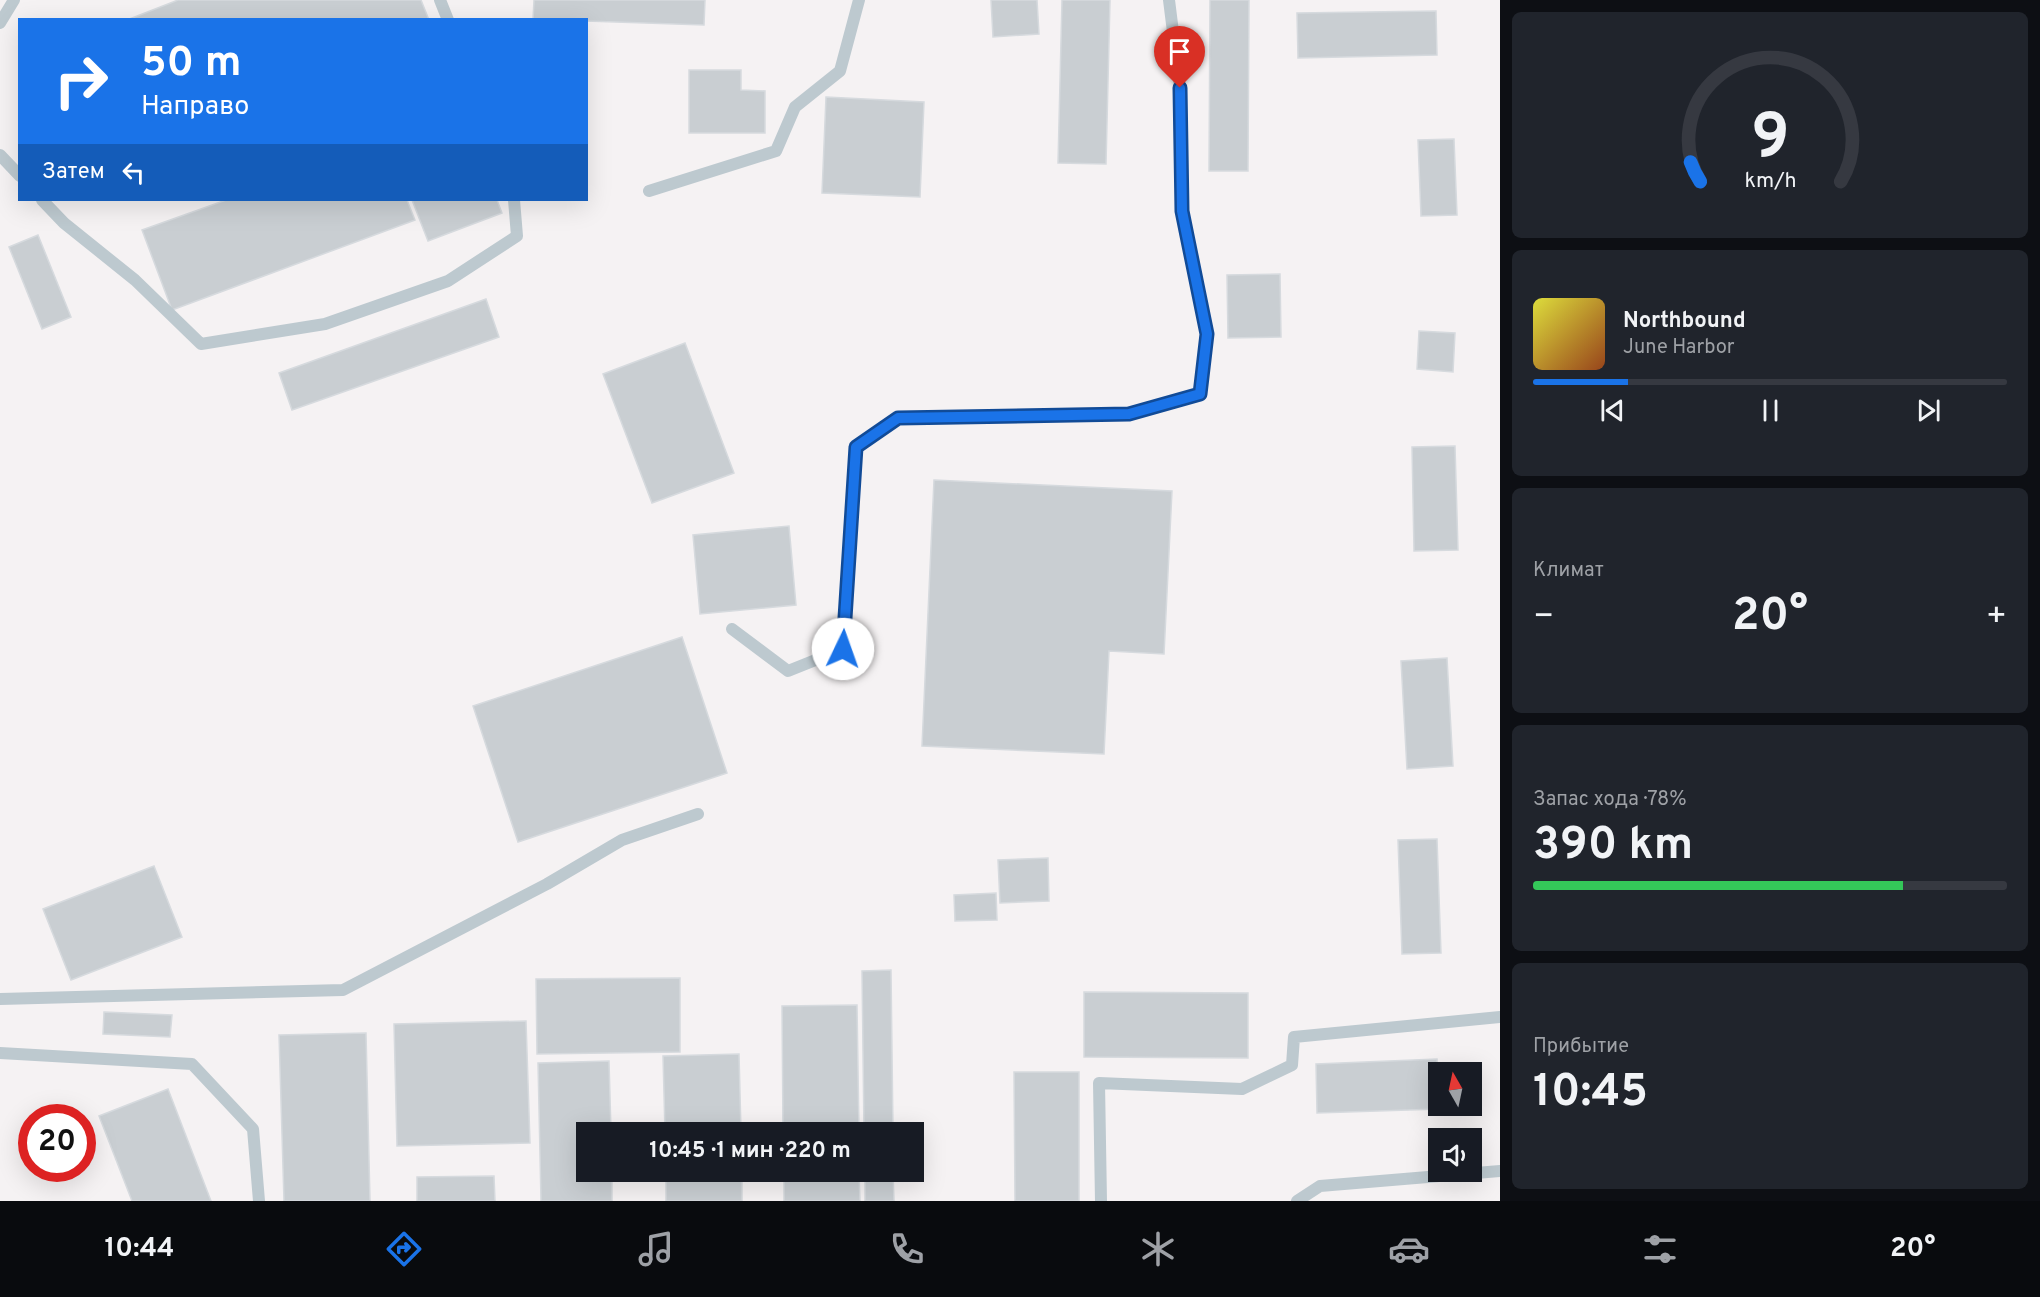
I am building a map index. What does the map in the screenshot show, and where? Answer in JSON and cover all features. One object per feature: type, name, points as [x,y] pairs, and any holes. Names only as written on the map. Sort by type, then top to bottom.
[{"type":"lane","points":[[0,23],[14,0]]},
{"type":"lane","points":[[440,0],[446,18]]},
{"type":"lane","points":[[649,191],[776,151],[795,107],[840,71],[859,0]]},
{"type":"lane","points":[[732,629],[788,671],[843,649],[856,447],[898,418],[1129,414],[1200,394],[1207,334],[1182,211],[1180,88],[1169,0]]},
{"type":"lane","points":[[0,155],[18,174]]},
{"type":"lane","points":[[43,201],[64,223],[135,280],[201,344],[324,324],[448,281],[517,236],[514,201]]},
{"type":"lane","points":[[0,999],[344,990],[547,884],[622,840],[698,814]]},
{"type":"lane","points":[[1101,1201],[1099,1083],[1242,1089],[1292,1065],[1294,1036],[1500,1017]]},
{"type":"lane","points":[[0,1053],[192,1064],[253,1129],[259,1201]]},
{"type":"lane","points":[[1297,1201],[1320,1186],[1500,1171]]},
{"type":"building","points":[[178,0],[421,0],[428,18],[132,18]]},
{"type":"building","points":[[534,0],[705,0],[704,25],[588,21],[588,18],[533,18]]},
{"type":"building","points":[[991,0],[1037,0],[1039,34],[993,37]]},
{"type":"building","points":[[1062,0],[1110,0],[1106,164],[1058,163]]},
{"type":"building","points":[[1210,0],[1249,0],[1248,171],[1209,171]]},
{"type":"building","points":[[1436,11],[1437,55],[1298,58],[1297,13]]},
{"type":"building","points":[[689,70],[741,70],[741,90],[765,91],[765,133],[689,133]]},
{"type":"building","points":[[826,97],[924,102],[920,197],[822,193]]},
{"type":"building","points":[[1454,139],[1457,215],[1421,216],[1418,140]]},
{"type":"building","points":[[223,201],[407,201],[415,220],[172,310],[142,230]]},
{"type":"building","points":[[412,201],[497,201],[502,213],[428,241]]},
{"type":"building","points":[[38,235],[71,317],[42,329],[9,247]]},
{"type":"building","points":[[1280,274],[1281,337],[1228,338],[1227,275]]},
{"type":"building","points":[[486,299],[499,337],[292,410],[279,373]]},
{"type":"building","points":[[1419,331],[1455,333],[1453,372],[1417,369]]},
{"type":"building","points":[[685,343],[734,473],[652,503],[603,374]]},
{"type":"building","points":[[1455,446],[1458,550],[1414,551],[1412,447]]},
{"type":"building","points":[[934,480],[1172,491],[1164,654],[1109,651],[1104,754],[922,746]]},
{"type":"building","points":[[789,526],[796,605],[700,614],[693,535]]},
{"type":"building","points":[[682,637],[727,773],[518,842],[473,706]]},
{"type":"building","points":[[1447,658],[1453,766],[1407,769],[1401,661]]},
{"type":"building","points":[[1437,839],[1441,953],[1402,954],[1398,840]]},
{"type":"building","points":[[1048,858],[1049,901],[1000,903],[998,860]]},
{"type":"building","points":[[154,866],[182,937],[71,980],[43,909]]},
{"type":"building","points":[[996,893],[997,920],[955,921],[954,895]]},
{"type":"building","points":[[891,970],[893,1122],[864,1122],[862,971]]},
{"type":"building","points":[[680,978],[680,1052],[537,1054],[536,979]]},
{"type":"building","points":[[1084,992],[1248,993],[1248,1058],[1084,1057]]},
{"type":"building","points":[[857,1005],[859,1122],[783,1122],[782,1006]]},
{"type":"building","points":[[104,1012],[172,1015],[170,1037],[103,1034]]},
{"type":"building","points":[[526,1021],[530,1143],[397,1146],[394,1024]]},
{"type":"building","points":[[366,1033],[370,1201],[284,1201],[279,1035]]},
{"type":"building","points":[[739,1054],[741,1122],[665,1122],[663,1056]]},
{"type":"building","points":[[1437,1059],[1437,1062],[1428,1062],[1428,1109],[1317,1113],[1316,1064]]},
{"type":"building","points":[[609,1061],[611,1122],[576,1122],[576,1182],[612,1182],[612,1201],[541,1201],[538,1063]]},
{"type":"building","points":[[1014,1072],[1079,1072],[1079,1201],[1015,1201]]},
{"type":"building","points":[[168,1089],[211,1201],[132,1201],[99,1116]]},
{"type":"building","points":[[494,1176],[495,1201],[417,1201],[417,1177]]},
{"type":"building","points":[[666,1182],[742,1182],[742,1201],[666,1201]]},
{"type":"building","points":[[784,1182],[859,1182],[860,1201],[784,1201]]},
{"type":"building","points":[[865,1182],[893,1182],[894,1201],[865,1201]]},
{"type":"route","points":[[843,649],[856,447],[898,418],[1129,414],[1200,394],[1207,334],[1182,211],[1180,88]]}]
